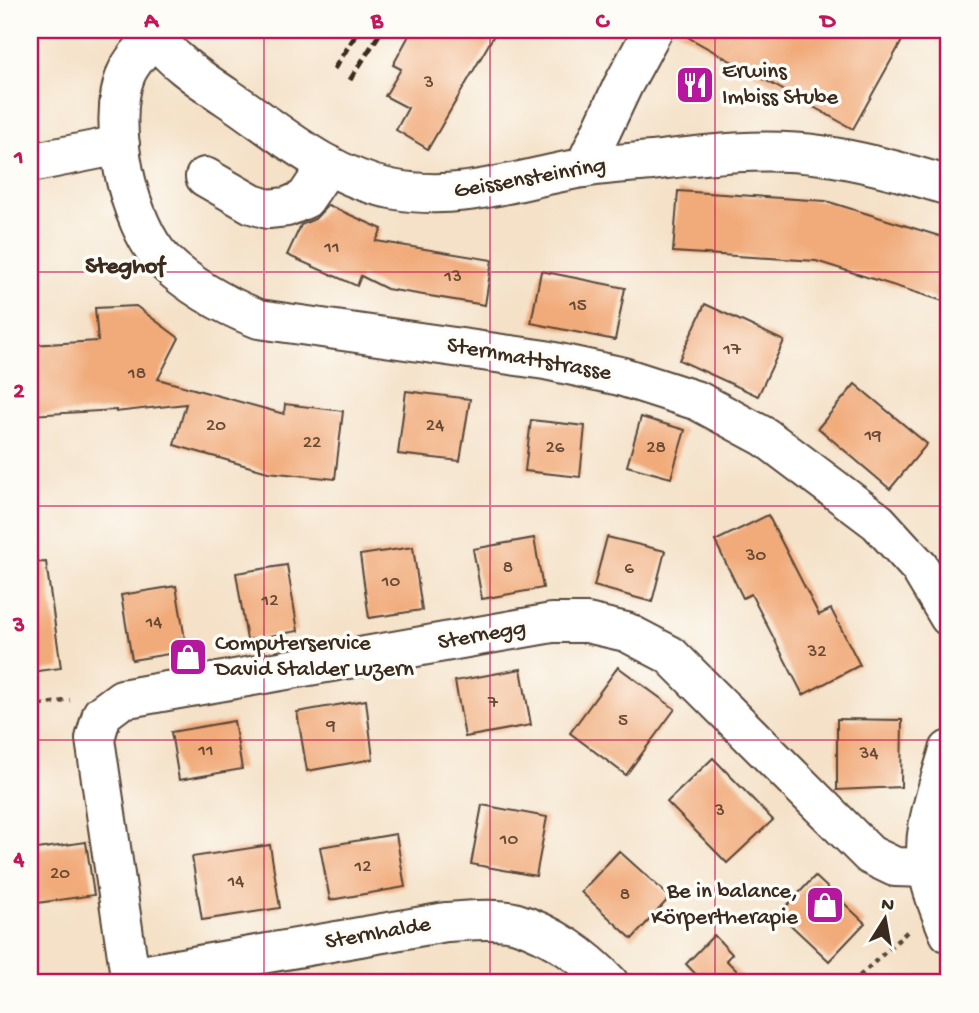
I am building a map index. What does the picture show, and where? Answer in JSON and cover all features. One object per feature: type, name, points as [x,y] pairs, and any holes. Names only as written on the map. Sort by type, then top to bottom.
[{"type":"street","points":[[584,167],[653,30]]},
{"type":"street","name":"Geissensteinring","points":[[153,33],[181,64],[328,165],[357,179],[390,189],[440,195],[478,191],[584,167],[696,154],[779,151],[835,157],[900,171],[949,186]]},
{"type":"street","name":"Sternmattstrasse","points":[[153,33],[125,76],[119,100],[120,145],[132,204],[151,244],[163,260],[195,288],[226,306],[259,319],[545,360],[620,376],[698,401],[765,437],[878,522],[919,567],[949,617]]},
{"type":"street","points":[[30,163],[120,145]]},
{"type":"street","points":[[205,177],[252,204],[268,209],[287,207],[305,199],[328,165]]},
{"type":"street","name":"Sternegg","points":[[131,980],[95,739],[102,714],[122,699],[552,623],[587,623],[625,632],[670,655],[870,855],[895,867],[927,868]]},
{"type":"street","points":[[933,927],[936,904],[927,868],[927,829],[949,750]]},
{"type":"street","name":"Sternhalde","points":[[131,980],[446,922],[475,920],[516,922],[554,940],[590,963],[609,983]]},
{"type":"path","points":[[30,707],[79,698]]},
{"type":"path","points":[[852,983],[933,927]]},
{"type":"building","points":[[412,30],[497,30],[428,149],[396,130],[408,108],[385,96],[401,69],[393,65]]},
{"type":"building","points":[[675,30],[908,30],[853,129]]},
{"type":"building","points":[[678,191],[826,201],[949,239],[949,303],[816,261],[673,252]]},
{"type":"building","points":[[328,205],[382,229],[376,241],[492,260],[485,305],[387,289],[361,276],[357,286],[287,255],[301,225],[315,219]]},
{"type":"building","points":[[541,271],[625,288],[615,340],[531,323]]},
{"type":"building","points":[[705,304],[784,341],[758,396],[679,360]]},
{"type":"building","points":[[136,306],[179,338],[158,379],[284,414],[285,404],[343,411],[335,479],[268,472],[174,445],[186,404],[116,412],[30,415],[30,345],[98,341],[95,308]]},
{"type":"building","points":[[855,384],[927,444],[890,489],[818,428]]},
{"type":"building","points":[[406,391],[470,399],[460,461],[398,454]]},
{"type":"building","points":[[641,417],[685,430],[671,478],[627,466]]},
{"type":"building","points":[[531,420],[585,426],[580,477],[525,471]]},
{"type":"building","points":[[768,515],[819,615],[831,609],[860,665],[803,695],[751,594],[743,598],[715,541]]},
{"type":"building","points":[[607,537],[665,551],[652,602],[594,586]]},
{"type":"building","points":[[534,538],[543,588],[482,599],[473,549]]},
{"type":"building","points":[[413,547],[422,610],[369,618],[360,555]]},
{"type":"building","points":[[46,562],[61,668],[30,672],[30,563]]},
{"type":"building","points":[[287,565],[298,631],[247,640],[236,573]]},
{"type":"building","points":[[176,586],[187,651],[132,660],[121,595]]},
{"type":"building","points":[[618,667],[675,709],[626,775],[570,733]]},
{"type":"building","points":[[521,669],[531,725],[465,737],[455,681]]},
{"type":"building","points":[[366,700],[373,759],[307,771],[297,712]]},
{"type":"building","points":[[837,719],[902,720],[901,787],[837,790]]},
{"type":"building","points":[[234,721],[242,769],[179,780],[171,732]]},
{"type":"building","points":[[713,758],[773,820],[727,863],[667,802]]},
{"type":"building","points":[[482,805],[547,817],[536,876],[471,864]]},
{"type":"building","points":[[396,834],[405,887],[330,900],[320,847]]},
{"type":"building","points":[[86,842],[94,895],[30,904],[30,850]]},
{"type":"building","points":[[270,845],[280,908],[202,920],[192,857]]},
{"type":"building","points":[[619,851],[670,897],[632,939],[581,892]]},
{"type":"building","points":[[815,876],[865,923],[829,961],[779,914]]},
{"type":"building","points":[[714,935],[732,954],[726,960],[749,983],[704,983],[686,964]]},
{"type":"railway","points":[[334,69],[359,30]]},
{"type":"railway","points":[[350,80],[382,30]]},
{"type":"place","name":"Erwins Imbiss Stube","points":[[695,85]]},
{"type":"place","name":"Computerservice David Stalder Luzern","points":[[188,657]]},
{"type":"place","name":"Be in balance, Körpertherapie","points":[[825,905]]},
{"type":"district","name":"Steghof","points":[[125,267]]}]
